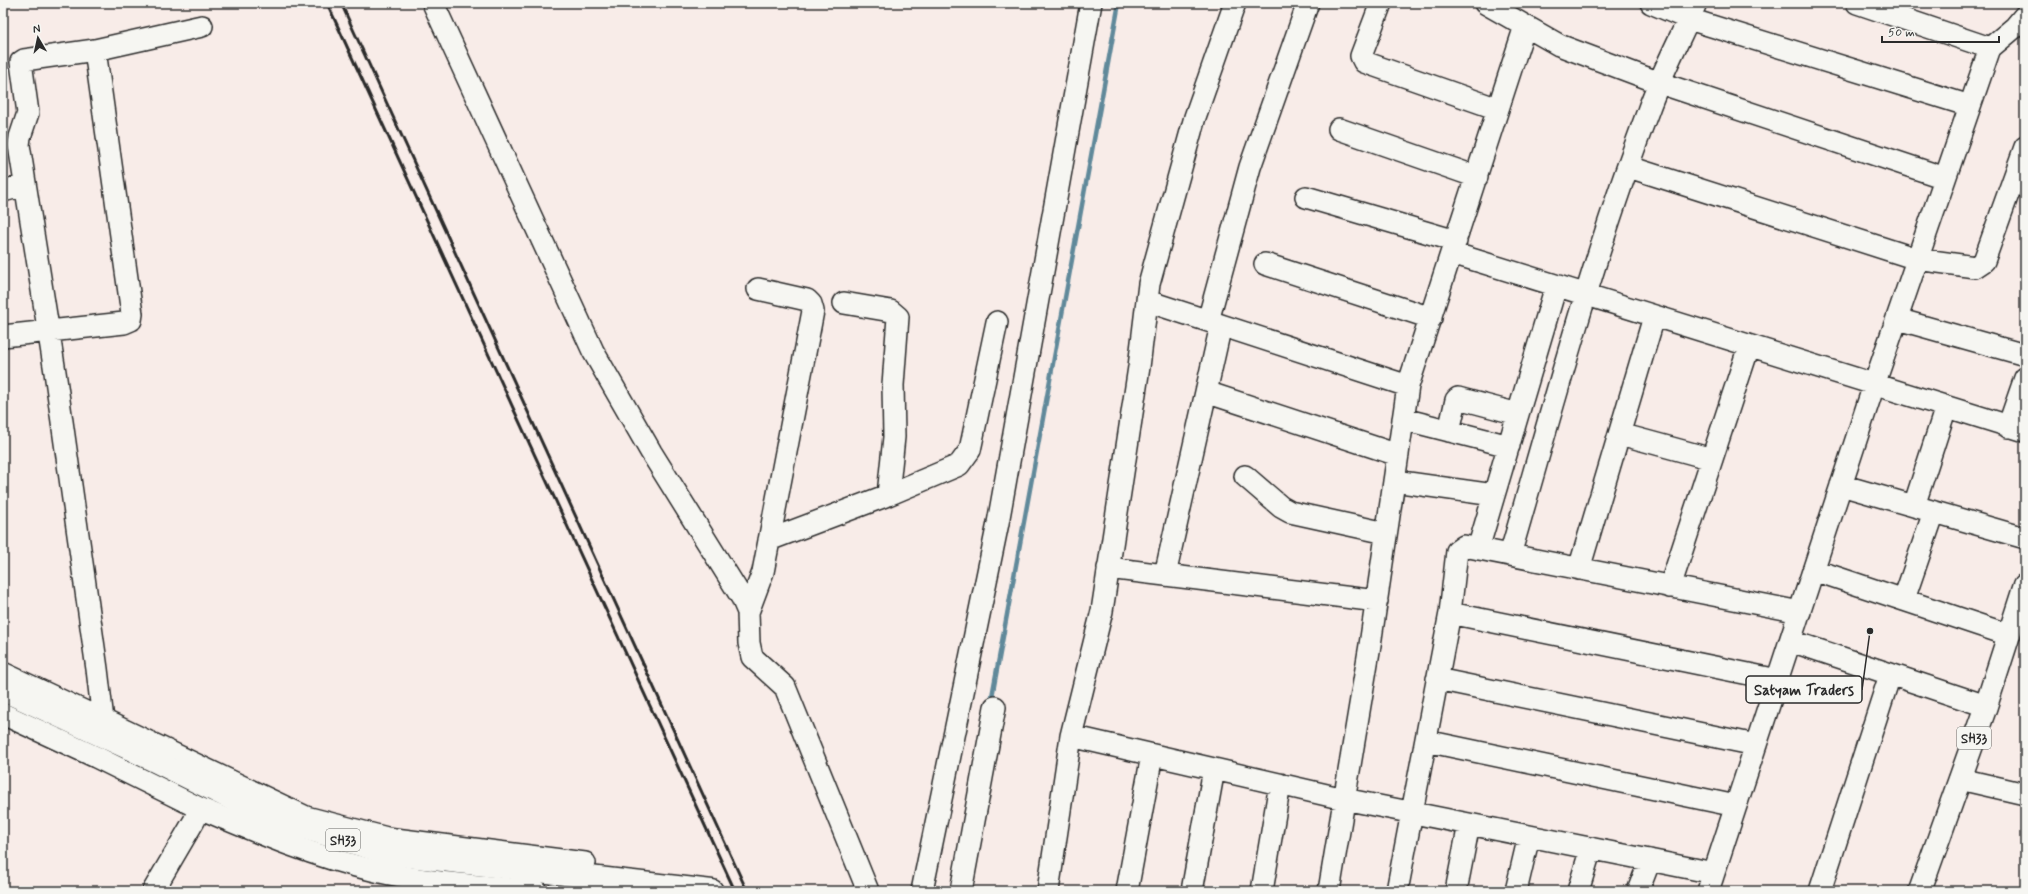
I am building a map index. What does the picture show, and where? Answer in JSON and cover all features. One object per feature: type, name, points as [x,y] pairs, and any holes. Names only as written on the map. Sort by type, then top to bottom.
[{"type":"main road","name":"SH33","points":[[1920,891],[1986,706],[2025,585]]},
{"type":"main road","name":"SH33","points":[[3,690],[130,749],[268,817],[390,854],[712,891]]},
{"type":"street","points":[[433,3],[593,351],[651,452],[742,598],[748,612]]},
{"type":"street","points":[[922,891],[998,523],[1091,3]]},
{"type":"street","points":[[1048,891],[1071,736],[1102,611],[1139,366],[1149,284],[1195,117],[1235,3]]},
{"type":"street","points":[[1165,575],[1206,392],[1214,323],[1250,167],[1308,3]]},
{"type":"street","points":[[1380,3],[1361,56],[1364,62],[1498,109]]},
{"type":"street","points":[[1485,3],[1558,45],[1660,83],[1945,178]]},
{"type":"street","points":[[1651,3],[1692,11],[1970,106]]},
{"type":"street","points":[[1857,3],[1990,48]]},
{"type":"street","points":[[1510,555],[1586,295],[1648,110],[1692,11]]},
{"type":"street","points":[[1071,736],[1344,799],[1650,860],[1711,882],[1874,385],[1990,48],[2023,20]]},
{"type":"street","points":[[103,720],[48,330],[19,145],[20,137],[28,113],[21,62],[24,60],[95,50],[202,26]]},
{"type":"street","points":[[1329,891],[1376,601],[1408,386],[1525,26]]},
{"type":"street","points":[[3,336],[124,323],[131,320],[132,314],[95,50]]},
{"type":"street","points":[[1339,129],[1477,177]]},
{"type":"street","points":[[1629,167],[1917,259],[1975,267],[1980,265],[1984,260],[2025,147]]},
{"type":"street","points":[[3,192],[25,185]]},
{"type":"street","points":[[1306,196],[1454,247],[1556,286],[2017,429],[2025,378]]},
{"type":"street","points":[[1264,264],[1431,318]]},
{"type":"street","points":[[1478,549],[1556,286]]},
{"type":"street","points":[[758,289],[807,300],[811,304],[813,311],[812,327],[769,540],[762,572],[748,612],[749,644],[752,657],[785,687],[868,891]]},
{"type":"street","points":[[1147,301],[1408,386]]},
{"type":"street","points":[[844,303],[891,311],[898,317],[893,384],[894,437],[888,495]]},
{"type":"street","points":[[1579,569],[1654,317]]},
{"type":"street","points":[[1897,319],[2025,355]]},
{"type":"street","points":[[769,540],[888,495],[959,465],[966,458],[970,450],[996,322]]},
{"type":"street","points":[[1670,587],[1749,346]]},
{"type":"street","points":[[1206,392],[1398,455]]},
{"type":"street","points":[[1449,431],[1456,400],[1458,398],[1518,414]]},
{"type":"street","points":[[1914,506],[1946,407]]},
{"type":"street","points":[[1403,419],[1508,446]]},
{"type":"street","points":[[1620,434],[1712,459]]},
{"type":"street","points":[[1245,476],[1281,507],[1290,512],[1386,533]]},
{"type":"street","points":[[1394,481],[1494,496]]},
{"type":"street","points":[[1841,485],[2025,538]]},
{"type":"street","points":[[1904,600],[1934,512]]},
{"type":"street","points":[[1398,891],[1450,613],[1457,551],[1464,546],[1800,612]]},
{"type":"street","points":[[1108,568],[1376,601]]},
{"type":"street","points":[[1814,570],[2009,635]]},
{"type":"street","points":[[1450,613],[1778,680]]},
{"type":"street","points":[[1790,641],[1986,706]]},
{"type":"street","points":[[3,673],[199,764],[281,806],[306,817],[387,838],[585,863]]},
{"type":"street","points":[[1820,891],[1890,675]]},
{"type":"street","points":[[1437,679],[1756,745]]},
{"type":"street","points":[[961,891],[995,708]]},
{"type":"street","points":[[3,714],[96,757],[197,807],[331,860],[378,872],[448,882],[536,891]]},
{"type":"street","points":[[1426,741],[1736,806]]},
{"type":"street","points":[[1127,891],[1152,755]]},
{"type":"street","points":[[1192,891],[1214,770]]},
{"type":"street","points":[[1960,779],[2025,794]]},
{"type":"street","points":[[1262,891],[1280,784]]},
{"type":"street","points":[[153,891],[194,821],[198,813],[197,807]]},
{"type":"street","points":[[1456,891],[1469,824]]},
{"type":"street","points":[[1516,891],[1529,836]]},
{"type":"street","points":[[1578,891],[1591,848]]},
{"type":"street","points":[[1638,891],[1650,860]]},
{"type":"waterway","points":[[991,702],[1119,3]]},
{"type":"railway","points":[[327,3],[735,891]]},
{"type":"railway","points":[[341,3],[747,891]]},
{"type":"place","name":"Satyam Traders","points":[[1870,631]]}]
